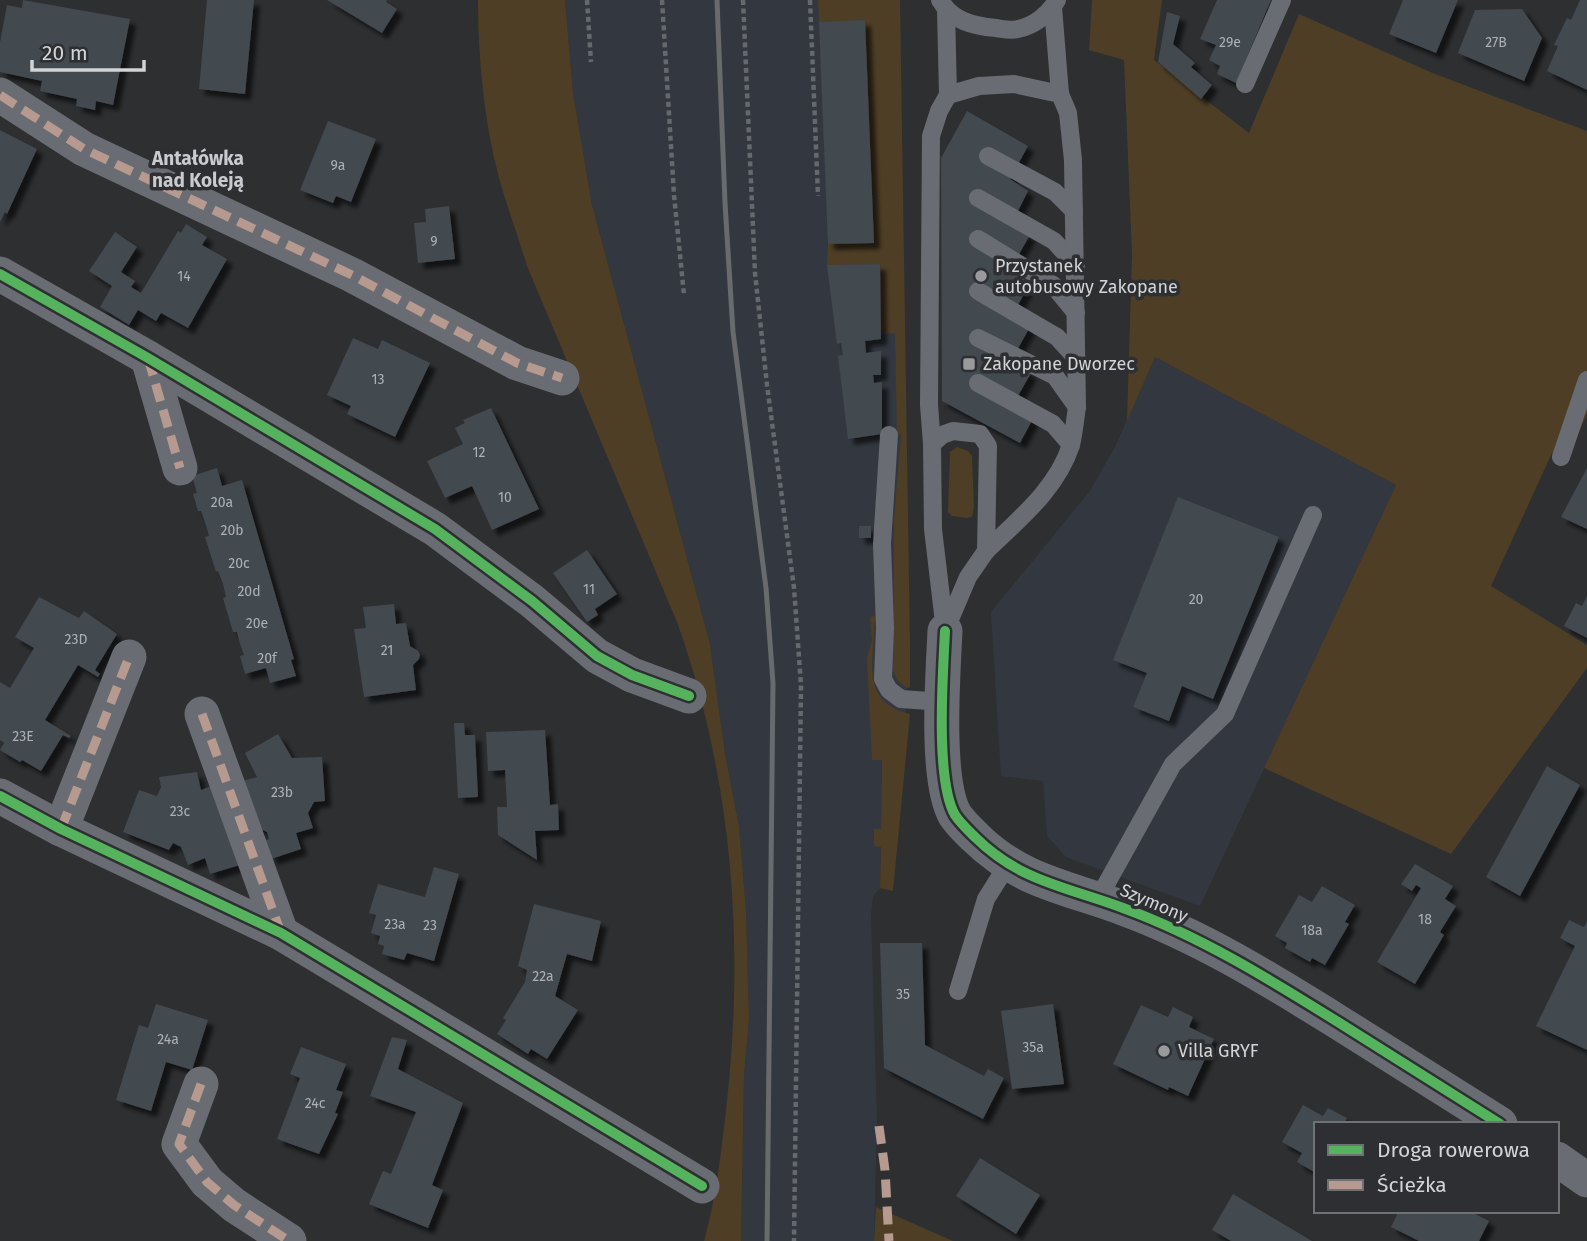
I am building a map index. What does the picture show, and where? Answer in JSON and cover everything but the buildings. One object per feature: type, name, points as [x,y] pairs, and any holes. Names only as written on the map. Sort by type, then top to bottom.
[{"type":"street","points":[[0,95],[85,149],[352,275],[517,363],[562,378]]},
{"type":"street","points":[[0,274],[148,358],[435,529],[532,601],[597,656],[632,675],[689,696]]},
{"type":"street","points":[[148,358],[180,468]]},
{"type":"street","name":"Szymony","points":[[945,631],[943,768],[949,802],[956,817],[991,852],[1026,875],[1169,926],[1264,976],[1497,1122]]},
{"type":"street","points":[[61,829],[129,657]]},
{"type":"street","points":[[202,714],[281,933]]},
{"type":"street","points":[[0,796],[61,829],[281,933],[702,1186]]},
{"type":"street","points":[[201,1084],[178,1144],[207,1182],[234,1205],[289,1241]]},
{"type":"street","points":[[1559,1160],[1587,1180]]},
{"type":"lane","points":[[1245,84],[1282,0]]},
{"type":"lane","points":[[943,5],[967,24],[1017,30],[1036,23],[1055,4]]},
{"type":"lane","points":[[945,631],[968,576],[986,551],[1057,477],[1071,445],[1077,407],[1073,160],[1068,113],[1060,94],[1055,4]]},
{"type":"lane","points":[[943,5],[948,95],[939,111],[931,136],[929,405],[933,529],[945,631]]},
{"type":"lane","points":[[948,95],[979,86],[1014,84],[1060,94]]},
{"type":"lane","points":[[988,156],[1055,192],[1074,211]]},
{"type":"lane","points":[[978,198],[1054,242],[1076,265]]},
{"type":"lane","points":[[978,239],[1053,285],[1076,313]]},
{"type":"lane","points":[[978,291],[1057,337],[1077,359]]},
{"type":"lane","points":[[978,338],[1055,376],[1077,407]]},
{"type":"lane","points":[[1561,457],[1587,380]]},
{"type":"lane","points":[[978,383],[1053,424],[1071,445]]},
{"type":"lane","points":[[932,444],[953,431],[980,433],[985,439],[988,446],[986,551]]},
{"type":"lane","points":[[889,435],[882,544],[885,628],[883,679],[889,690],[901,699],[943,702]]},
{"type":"lane","points":[[1098,899],[1173,764],[1225,714],[1313,514]]},
{"type":"lane","points":[[958,991],[986,898],[1009,864]]},
{"type":"path","points":[[587,0],[591,62]]},
{"type":"path","points":[[662,0],[674,195],[684,295]]},
{"type":"path","points":[[743,0],[756,284],[794,588],[801,685],[794,1241]]},
{"type":"path","points":[[810,0],[818,196]]},
{"type":"shaded area","points":[[478,0],[565,0],[573,93],[592,205],[710,644],[725,754],[739,826],[746,911],[749,1019],[744,1076],[741,1241],[704,1241],[715,1192],[724,1126],[732,1048],[734,986],[730,863],[711,741],[677,622],[527,266],[505,200],[486,112],[479,45]]},
{"type":"shaded area","points":[[565,0],[897,0],[907,688],[906,713],[882,760],[881,829],[874,829],[881,846],[880,888],[873,896],[871,915],[877,1120],[874,1241],[741,1241],[744,1076],[749,1019],[746,911],[739,826],[725,754],[710,644],[592,205],[573,93]]},
{"type":"shaded area","points":[[818,0],[900,0],[910,646],[910,687],[907,688],[897,680],[893,670],[894,520],[901,435],[897,434],[895,333],[881,334],[880,264],[827,265],[828,244],[874,242],[865,21],[819,22]]},
{"type":"shaded area","points":[[1092,0],[1162,0],[1154,60],[1249,133],[1299,14],[1435,74],[1587,131],[1587,414],[1567,460],[1552,453],[1491,586],[1587,645],[1587,668],[1451,854],[1264,768],[1396,485],[1155,357],[1127,421],[1132,255],[1124,60],[1089,50]]},
{"type":"shaded area","points":[[1155,357],[1396,485],[1200,906],[1066,857],[1047,836],[1043,781],[1001,776],[991,612],[1090,491],[1115,447]]},
{"type":"shaded area","points":[[957,447],[968,451],[972,456],[972,517],[952,516],[948,512],[950,452]]},
{"type":"shaded area","points":[[875,616],[872,661],[876,688],[882,699],[893,708],[910,714],[893,891],[880,888],[881,847],[874,846],[874,829],[881,829],[882,760],[872,760],[867,657],[872,641],[870,617]]},
{"type":"shaded area","points":[[876,1207],[953,1241],[874,1241]]},
{"type":"railway","points":[[717,0],[733,332],[766,588],[773,683],[767,1241]]},
{"type":"marked path","points":[[0,95],[84,149],[352,275],[517,363],[562,378]]},
{"type":"marked path","points":[[148,358],[180,468]]},
{"type":"marked path","points":[[61,829],[129,657]]},
{"type":"marked path","points":[[202,714],[281,933]]},
{"type":"marked path","points":[[201,1084],[179,1144],[207,1182],[234,1205],[289,1241]]},
{"type":"marked path","points":[[879,1126],[885,1170],[889,1241]]},
{"type":"cycle path","points":[[0,274],[148,358],[435,529],[532,601],[597,656],[632,675],[689,696]]},
{"type":"cycle path","points":[[945,631],[942,699],[945,778],[955,815],[976,838],[1010,865],[1028,874],[1152,919],[1233,959],[1497,1122]]},
{"type":"cycle path","points":[[0,796],[61,829],[281,933],[702,1186]]},
{"type":"place","name":"Przystanek autobusowy Zakopane","points":[[981,276]]},
{"type":"place","name":"Zakopane Dworzec","points":[[969,364]]},
{"type":"place","name":"Villa GRYF","points":[[1164,1051]]},
{"type":"district","name":"Antałówka nad Koleją","points":[[198,169]]}]
